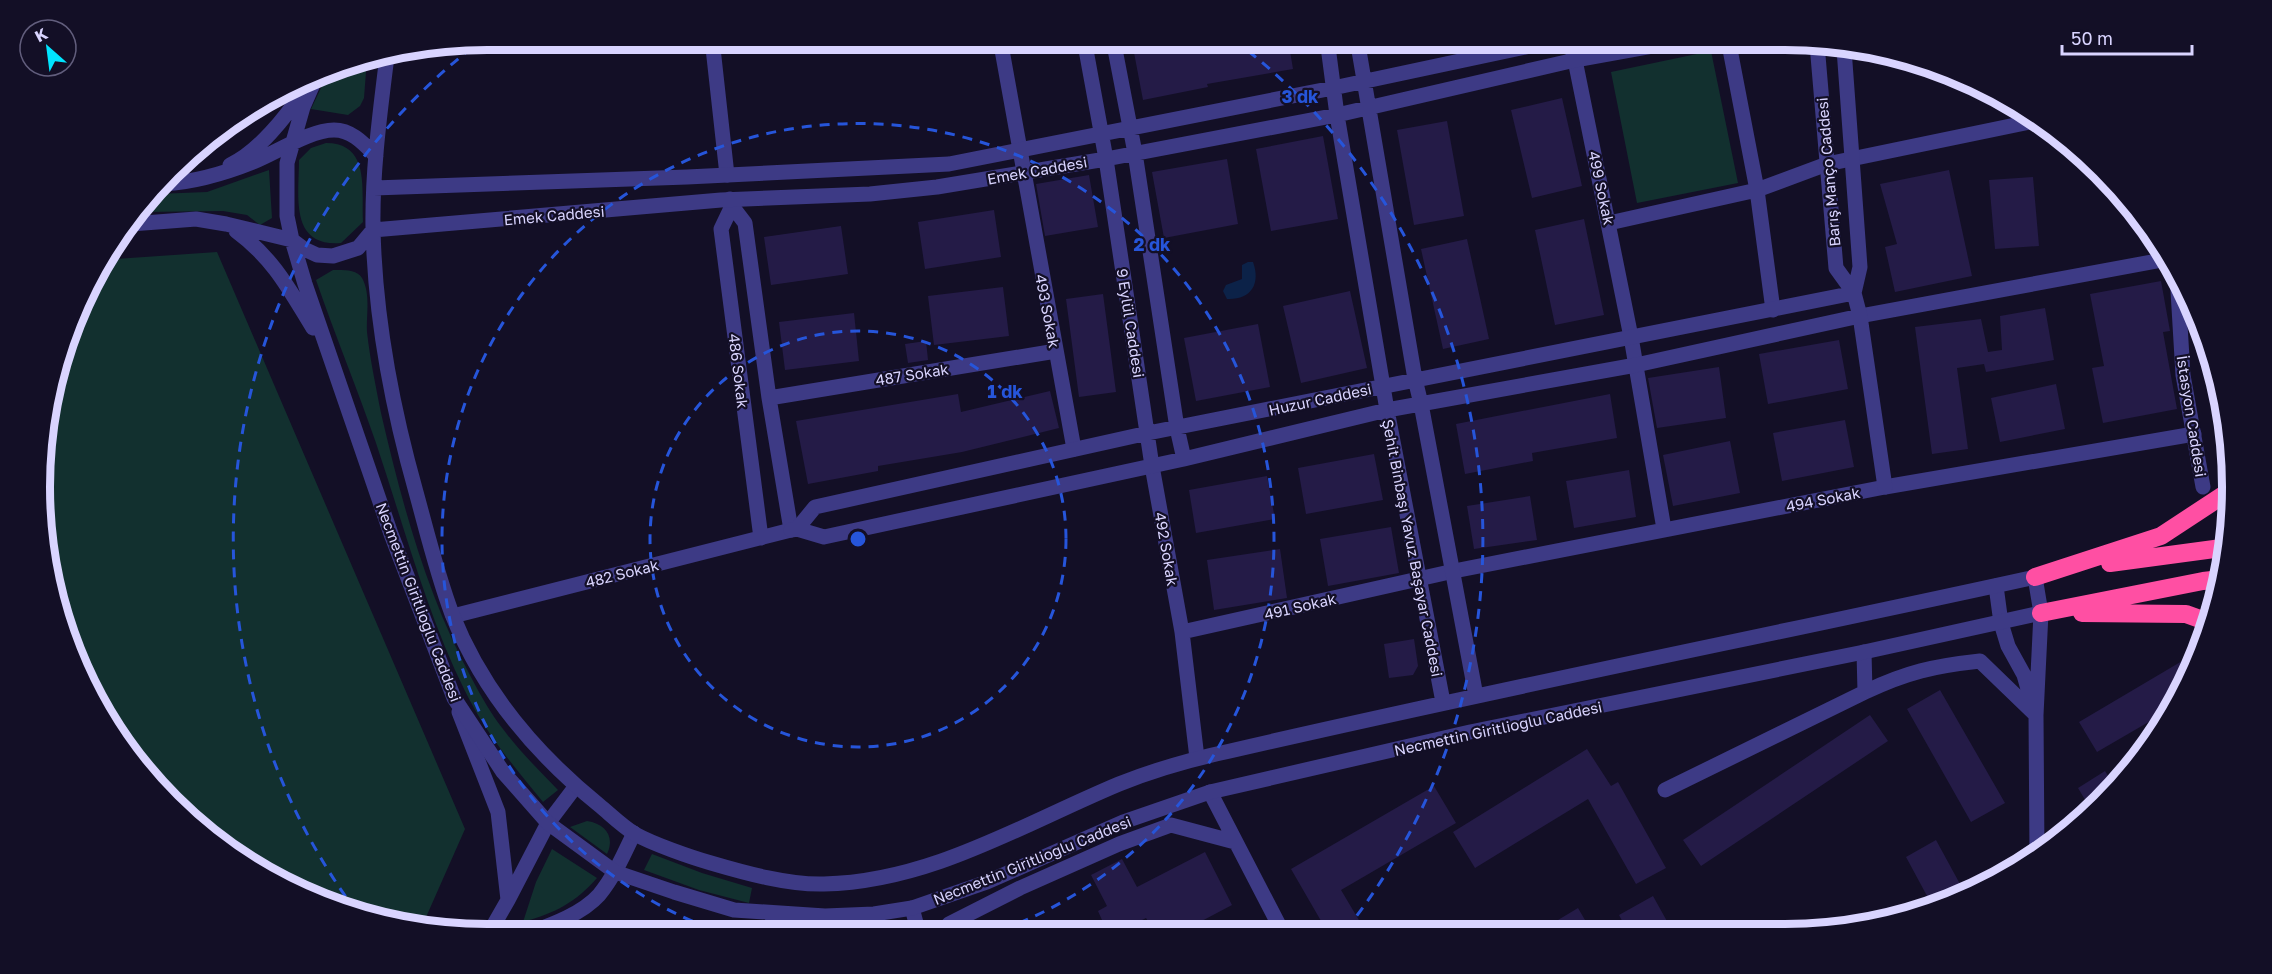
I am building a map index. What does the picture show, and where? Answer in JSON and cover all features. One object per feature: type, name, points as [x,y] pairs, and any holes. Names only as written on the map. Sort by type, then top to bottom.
[{"type":"highway","points":[[2035,577],[2162,536],[2222,496]]},
{"type":"highway","points":[[2035,577],[2137,558],[2218,548]]},
{"type":"highway","points":[[2041,613],[2212,580]]},
{"type":"highway","points":[[2041,613],[2186,614],[2202,620]]},
{"type":"street","points":[[713,50],[731,203]]},
{"type":"street","name":"493 Sokak","points":[[1002,50],[1022,172],[1074,450]]},
{"type":"street","name":"9 Eylül Caddesi","points":[[1086,50],[1102,132],[1152,466]]},
{"type":"street","name":"9 Eylül Caddesi","points":[[1115,50],[1135,153],[1177,428],[1184,459]]},
{"type":"street","name":"Şehit Binbaşı Yavuz Başayar Caddesi","points":[[1328,50],[1337,115],[1387,411],[1443,702]]},
{"type":"street","points":[[1359,50],[1414,379],[1454,571],[1476,696]]},
{"type":"street","name":"Emek Caddesi","points":[[374,188],[950,164],[1102,132],[1333,88],[1511,50]]},
{"type":"street","name":"499 Sokak","points":[[1572,50],[1631,337],[1664,530]]},
{"type":"street","name":"Emek Caddesi","points":[[373,230],[870,194],[937,187],[1106,159],[1337,115],[1575,60],[1630,50]]},
{"type":"street","points":[[1730,50],[1757,190],[1773,310]]},
{"type":"street","name":"Barış Manço Caddesi","points":[[1818,50],[1836,268],[1854,293],[1860,316],[1885,487]]},
{"type":"street","name":"Barış Manço Caddesi","points":[[1844,53],[1860,267],[1854,293]]},
{"type":"street","name":"Necmettin Giritlioğlu Caddesi","points":[[386,61],[374,188],[373,230],[380,326],[404,448],[436,566],[453,616],[474,661],[497,697],[527,737],[576,786],[634,834],[700,860],[750,875],[822,884],[895,876],[976,849],[1122,783],[1197,758],[1443,702],[2035,577]]},
{"type":"street","name":"Necmettin Giritlioğlu Caddesi","points":[[312,87],[303,107],[287,163],[287,216],[292,240],[391,534],[454,698],[503,772],[548,823],[615,872],[674,892],[734,910],[807,915],[874,914],[912,908],[987,882],[1123,822],[1210,792],[1470,732],[1864,652],[2041,613]]},
{"type":"street","points":[[195,182],[236,162],[283,119],[303,91]]},
{"type":"street","points":[[1609,224],[1757,190],[1827,164],[2027,122]]},
{"type":"street","points":[[173,183],[195,182],[252,163],[307,137],[333,130],[347,132],[361,141],[376,156]]},
{"type":"street","name":"486 Sokak","points":[[731,203],[745,223],[769,398],[794,529]]},
{"type":"street","name":"486 Sokak","points":[[731,203],[721,229],[760,538]]},
{"type":"street","points":[[138,223],[196,219],[226,224],[292,240],[303,249],[317,255],[333,256],[358,248],[373,230]]},
{"type":"street","points":[[226,224],[255,245],[277,270],[318,335],[335,372]]},
{"type":"street","name":"Huzur Caddesi","points":[[1854,293],[1148,433],[815,507],[794,529],[824,537],[1184,459],[1387,411],[1636,365],[1860,316],[2159,261]]},
{"type":"street","name":"İstasyon Caddesi","points":[[2178,296],[2183,375],[2202,487]]},
{"type":"street","name":"487 Sokak","points":[[769,398],[1056,351]]},
{"type":"street","name":"494 Sokak","points":[[1454,571],[1885,487],[2194,434]]},
{"type":"street","name":"492 Sokak","points":[[1152,466],[1182,632],[1197,758]]},
{"type":"street","name":"482 Sokak","points":[[453,616],[794,529]]},
{"type":"street","name":"491 Sokak","points":[[1182,632],[1454,571]]},
{"type":"street","points":[[2035,577],[2041,613],[2036,715],[2037,844]]},
{"type":"street","points":[[1996,586],[2001,623],[2008,646],[2024,675],[2036,715]]},
{"type":"street","points":[[1864,652],[1865,692]]},
{"type":"street","points":[[1665,790],[1896,677],[1937,666],[1980,661],[2036,715]]},
{"type":"street","points":[[454,698],[498,812],[508,900]]},
{"type":"street","points":[[494,924],[548,823],[576,786]]},
{"type":"street","points":[[1210,792],[1277,924]]},
{"type":"street","points":[[949,924],[1020,888],[1119,844],[1171,825],[1235,842]]},
{"type":"street","points":[[550,924],[575,913],[597,896],[615,872],[634,834]]},
{"type":"street","points":[[912,908],[916,924]]},
{"type":"lane","points":[[767,912],[772,924]]},
{"type":"lane","points":[[807,915],[810,924]]},
{"type":"green space","points":[[1711,51],[1738,183],[1637,203],[1611,72]]},
{"type":"green space","points":[[366,66],[364,98],[360,106],[348,115],[311,109],[324,81]]},
{"type":"green space","points":[[326,143],[340,145],[350,151],[361,171],[363,222],[341,243],[324,242],[312,237],[300,216],[299,160],[311,148]]},
{"type":"green space","points":[[269,170],[272,218],[260,225],[247,215],[223,211],[147,212],[163,194],[207,192]]},
{"type":"green space","points":[[217,252],[465,829],[425,920],[374,910],[346,901],[293,879],[244,851],[199,816],[158,775],[123,730],[95,681],[73,628],[58,572],[50,516],[50,458],[64,374],[83,320],[114,259]]},
{"type":"green space","points":[[333,270],[357,273],[365,284],[368,342],[381,413],[407,515],[442,615],[472,679],[494,717],[529,760],[558,790],[543,802],[482,721],[465,691],[439,631],[416,569],[376,443],[316,280]]},
{"type":"green space","points":[[587,821],[599,825],[607,832],[610,842],[607,854],[570,827]]},
{"type":"green space","points":[[552,849],[597,878],[581,894],[564,906],[523,922],[536,882]]},
{"type":"green space","points":[[652,854],[702,873],[752,888],[749,903],[699,890],[644,870]]},
{"type":"water","points":[[1253,262],[1255,284],[1248,294],[1235,299],[1227,299],[1223,291],[1226,285],[1242,279],[1242,265]]},
{"type":"building","points":[[1134,50],[1290,50],[1293,69],[1207,84],[1208,87],[1143,100]]},
{"type":"building","points":[[1562,98],[1582,186],[1532,198],[1511,110]]},
{"type":"building","points":[[1447,121],[1464,216],[1414,225],[1397,130]]},
{"type":"building","points":[[1323,136],[1338,219],[1271,231],[1256,149]]},
{"type":"building","points":[[1227,159],[1238,224],[1164,238],[1152,172]]},
{"type":"building","points":[[1949,170],[1972,276],[1895,292],[1885,247],[1897,244],[1880,184]]},
{"type":"building","points":[[1089,175],[1098,227],[1045,236],[1036,184]]},
{"type":"building","points":[[2033,177],[2039,246],[1995,249],[1989,180]]},
{"type":"building","points":[[994,210],[1001,257],[925,269],[918,222]]},
{"type":"building","points":[[1584,219],[1604,315],[1555,325],[1535,230]]},
{"type":"building","points":[[841,226],[848,274],[771,285],[764,237]]},
{"type":"building","points":[[1467,239],[1489,339],[1443,349],[1421,249]]},
{"type":"building","points":[[2161,281],[2170,331],[2163,332],[2177,409],[2103,423],[2092,368],[2104,366],[2090,294]]},
{"type":"building","points":[[1003,287],[1009,336],[934,345],[928,296]]},
{"type":"building","points":[[1350,291],[1367,368],[1301,383],[1283,306]]},
{"type":"building","points":[[1103,294],[1116,392],[1079,397],[1066,299]]},
{"type":"building","points":[[2045,308],[2054,360],[1986,372],[1984,364],[1957,368],[1968,449],[1932,454],[1915,327],[1981,319],[1988,352],[2002,350],[2000,316]]},
{"type":"building","points":[[854,313],[859,361],[785,370],[779,322]]},
{"type":"building","points":[[1258,324],[1270,387],[1196,401],[1184,338]]},
{"type":"building","points":[[1839,340],[1848,389],[1768,404],[1759,354]]},
{"type":"building","points":[[926,341],[928,360],[908,363],[905,344]]},
{"type":"building","points":[[1719,367],[1726,418],[1657,428],[1648,378]]},
{"type":"building","points":[[2056,384],[2065,429],[2000,442],[1991,398]]},
{"type":"building","points":[[1050,391],[1059,428],[962,452],[878,466],[878,471],[808,484],[796,421],[958,394],[961,412]]},
{"type":"building","points":[[1610,394],[1617,438],[1532,453],[1533,461],[1465,474],[1456,424]]},
{"type":"building","points":[[1845,420],[1854,467],[1782,481],[1773,433]]},
{"type":"building","points":[[1730,441],[1740,493],[1673,506],[1663,455]]},
{"type":"building","points":[[1374,454],[1383,500],[1306,514],[1298,468]]},
{"type":"building","points":[[1629,470],[1636,517],[1574,528],[1566,481]]},
{"type":"building","points":[[1267,476],[1275,519],[1196,533],[1189,490]]},
{"type":"building","points":[[1530,496],[1537,540],[1474,549],[1467,506]]},
{"type":"building","points":[[1391,527],[1399,573],[1328,586],[1320,539]]},
{"type":"building","points":[[1280,549],[1287,598],[1214,610],[1207,560]]},
{"type":"building","points":[[1414,639],[1418,666],[1413,675],[1389,678],[1384,644]]},
{"type":"building","points":[[2187,658],[2157,717],[2097,752],[2079,722]]},
{"type":"building","points":[[1940,690],[2005,803],[1971,822],[1907,709]]},
{"type":"building","points":[[1870,715],[1888,741],[1701,866],[1683,840]]},
{"type":"building","points":[[1587,749],[1611,786],[1618,782],[1666,868],[1636,884],[1588,799],[1475,868],[1453,832]]},
{"type":"building","points":[[2105,771],[2110,779],[2087,803],[2078,788]]},
{"type":"building","points":[[1434,786],[1456,823],[1341,890],[1361,924],[1323,924],[1291,869]]},
{"type":"building","points":[[1936,840],[1962,887],[1929,900],[1906,857]]},
{"type":"building","points":[[1205,852],[1232,905],[1196,924],[1150,924],[1146,918],[1134,924],[1094,924],[1102,920],[1098,911],[1107,906],[1091,875],[1122,859],[1137,887]]},
{"type":"building","points":[[1653,896],[1669,924],[1624,924],[1619,915]]},
{"type":"building","points":[[1578,908],[1587,924],[1551,924]]}]
